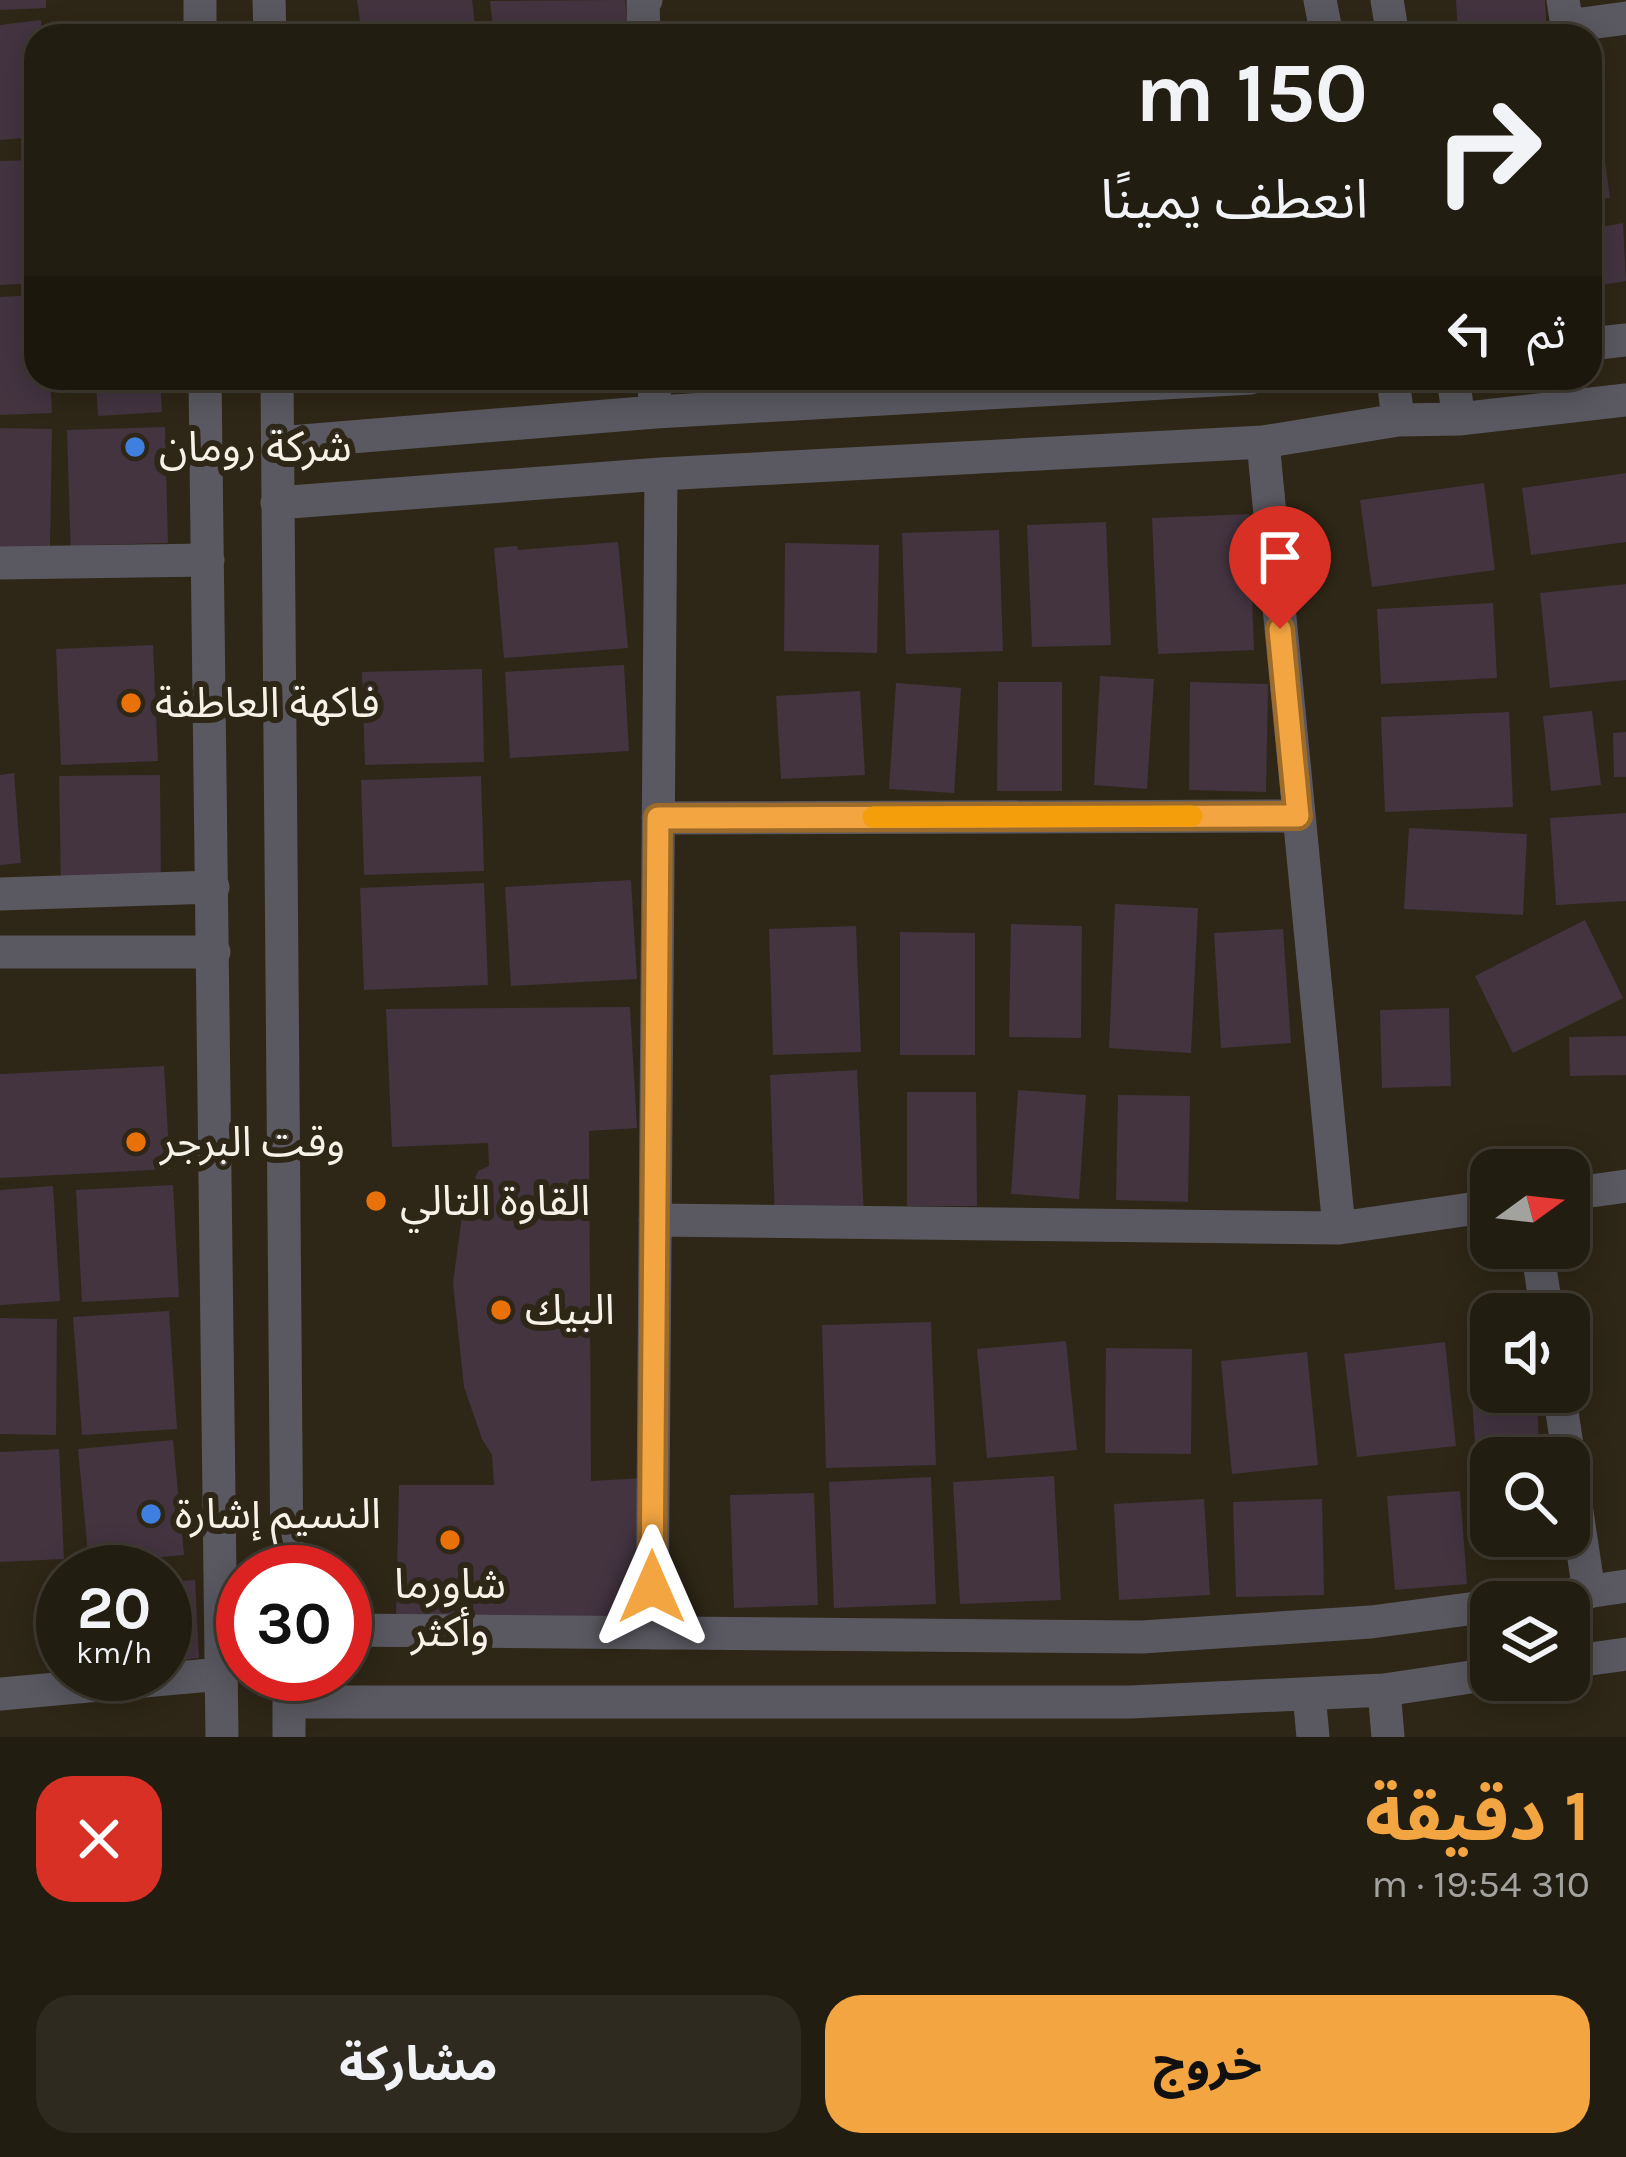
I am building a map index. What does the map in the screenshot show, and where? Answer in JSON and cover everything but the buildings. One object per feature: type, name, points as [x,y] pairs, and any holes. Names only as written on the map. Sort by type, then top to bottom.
[{"type":"street","points":[[1582,24],[1626,18]]},
{"type":"street","points":[[205,390],[220,1545]]},
{"type":"street","points":[[277,390],[287,1545]]},
{"type":"street","points":[[278,442],[655,395],[830,390]]},
{"type":"street","points":[[1394,390],[1398,421]]},
{"type":"street","points":[[1455,390],[1459,419]]},
{"type":"street","points":[[277,503],[661,473],[1263,442],[1398,421],[1459,419],[1626,400]]},
{"type":"street","points":[[1263,442],[1339,1228]]},
{"type":"street","points":[[652,1633],[661,473]]},
{"type":"street","points":[[0,563],[208,560]]},
{"type":"street","points":[[658,818],[1298,816]]},
{"type":"street","points":[[0,894],[213,887]]},
{"type":"street","points":[[0,952],[214,952]]},
{"type":"street","points":[[1590,1191],[1626,1186]]},
{"type":"street","points":[[655,1220],[1339,1228],[1470,1209]]},
{"type":"street","points":[[1562,1413],[1587,1581]]},
{"type":"street","points":[[1590,1592],[1626,1586]]},
{"type":"street","points":[[372,1630],[1142,1637],[1371,1622],[1470,1609]]},
{"type":"street","points":[[1590,1659],[1626,1654]]},
{"type":"street","points":[[0,1694],[216,1674]]},
{"type":"street","points":[[372,1689],[1131,1702],[1384,1690],[1470,1677]]},
{"type":"street","points":[[1384,1690],[1388,1737]]},
{"type":"street","points":[[1309,1694],[1313,1737]]},
{"type":"street","points":[[221,1701],[222,1737]]},
{"type":"street","points":[[289,1701],[290,1737]]},
{"type":"slow traffic","points":[[873,817],[1192,816]]},
{"type":"place","name":"شركة رومان","points":[[135,447]]},
{"type":"place","name":"فاكهة العاطفة","points":[[131,703]]},
{"type":"place","name":"وقت البرجر","points":[[136,1142]]},
{"type":"place","name":"القاوة التالي","points":[[376,1201]]},
{"type":"place","name":"البيك","points":[[501,1310]]},
{"type":"place","name":"النسيم إشارة","points":[[151,1514]]},
{"type":"place","name":"شاورما وأكثر","points":[[450,1540]]},
{"type":"route","points":[[652,1587],[658,818],[1298,816],[1280,629]]}]
